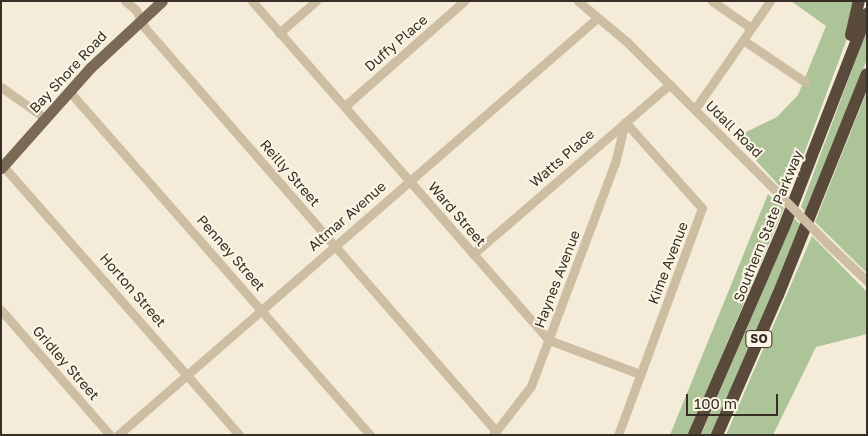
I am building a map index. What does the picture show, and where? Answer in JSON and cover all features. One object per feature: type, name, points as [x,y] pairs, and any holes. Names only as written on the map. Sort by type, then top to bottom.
[{"type":"highway","points":[[838,90],[859,1]]},
{"type":"highway","name":"Southern State Parkway","points":[[862,27],[867,8]]},
{"type":"highway","name":"Southern State Parkway","points":[[694,435],[778,244],[867,14]]},
{"type":"highway","name":"SO","points":[[717,435],[778,295],[867,74]]},
{"type":"main road","name":"Bay Shore Road","points":[[2,167],[69,91],[141,19],[162,1]]},
{"type":"street","name":"Reilly Street","points":[[125,1],[136,10],[145,28],[335,245],[494,433]]},
{"type":"street","name":"Ward Street","points":[[252,1],[548,340],[640,374]]},
{"type":"street","points":[[279,33],[316,1]]},
{"type":"street","name":"Duffy Place","points":[[345,106],[464,1]]},
{"type":"street","name":"Udall Road","points":[[578,1],[596,19],[626,42],[670,84],[867,281]]},
{"type":"street","points":[[712,1],[751,28]]},
{"type":"street","points":[[695,109],[770,1]]},
{"type":"street","name":"Altmar Avenue","points":[[118,435],[596,19]]},
{"type":"street","points":[[743,40],[805,82]]},
{"type":"street","name":"Watts Place","points":[[473,254],[670,84]]},
{"type":"street","points":[[1,87],[45,118]]},
{"type":"street","name":"Penney Street","points":[[69,91],[370,435]]},
{"type":"street","name":"Haynes Avenue","points":[[494,433],[531,386],[615,163],[625,122]]},
{"type":"street","name":"Kime Avenue","points":[[618,435],[702,208],[625,122]]},
{"type":"street","name":"Horton Street","points":[[2,167],[239,435]]},
{"type":"street","name":"Gridley Street","points":[[1,310],[110,435]]},
{"type":"green space","points":[[791,1],[857,1],[848,36],[804,154],[785,192],[739,142],[740,135],[777,117],[798,95],[826,26]]},
{"type":"green space","points":[[867,29],[867,59],[807,214],[801,207]]},
{"type":"green space","points":[[867,91],[867,273],[815,222]]},
{"type":"green space","points":[[768,194],[784,208],[688,435],[670,435]]},
{"type":"green space","points":[[794,218],[802,226],[712,435],[701,435]]},
{"type":"green space","points":[[812,236],[867,292],[867,334],[816,347],[773,435],[726,435]]}]
